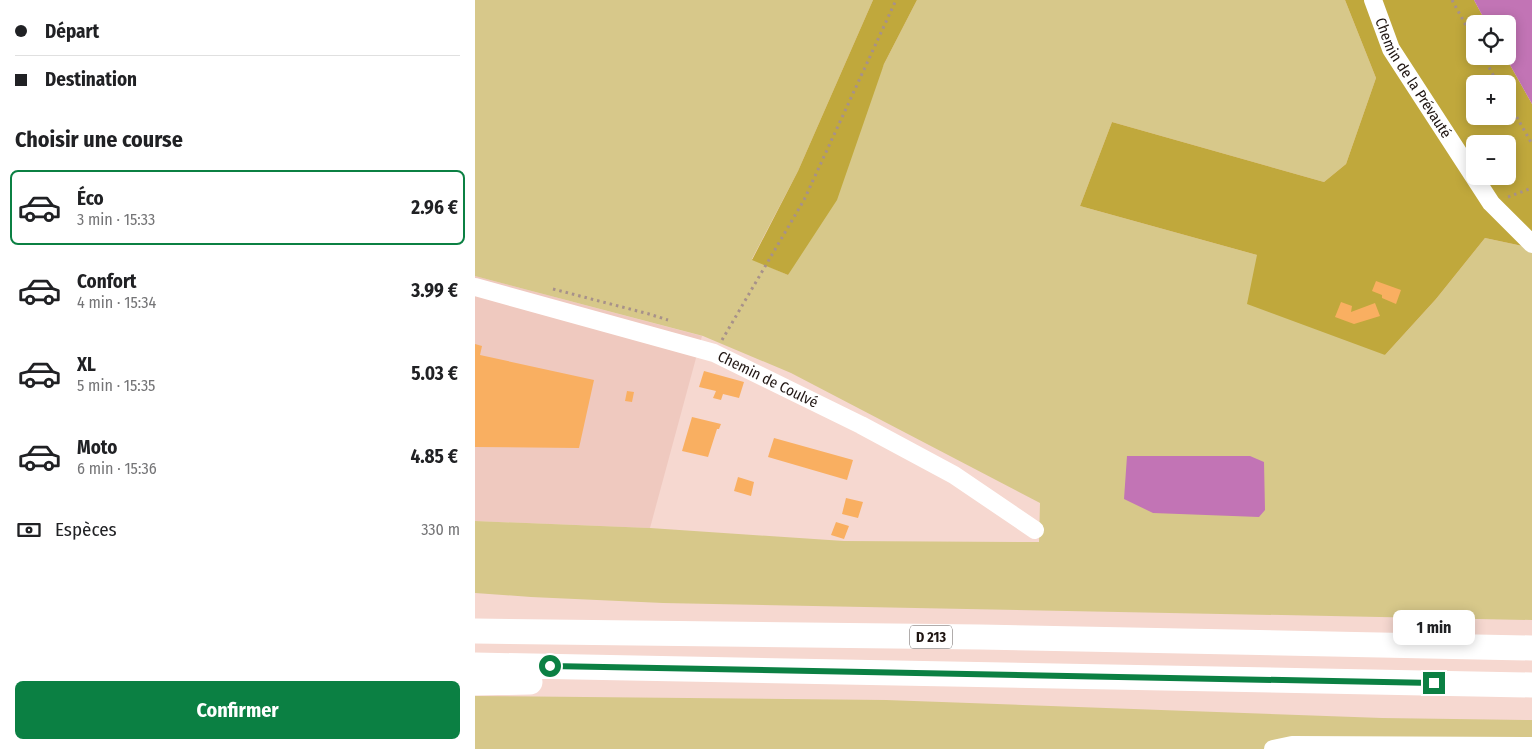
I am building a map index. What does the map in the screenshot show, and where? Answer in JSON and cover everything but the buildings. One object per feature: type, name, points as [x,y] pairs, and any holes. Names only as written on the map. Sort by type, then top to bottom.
[{"type":"highway","points":[[475,615],[524,623],[539,631]]},
{"type":"highway","name":"D 213","points":[[475,631],[971,637],[1532,648]]},
{"type":"highway","points":[[475,665],[1532,685]]},
{"type":"highway","points":[[475,683],[626,681],[669,668]]},
{"type":"street","name":"Chemin de la Prévauté","points":[[1373,0],[1391,49],[1491,203],[1532,244]]},
{"type":"street","name":"Chemin de Coulvé","points":[[475,286],[714,353],[861,425],[946,471],[1035,530]]},
{"type":"street","points":[[1273,749],[1292,745],[1532,746]]},
{"type":"path","points":[[714,353],[804,200],[896,0]]},
{"type":"path","points":[[1451,0],[1466,26]]},
{"type":"path","points":[[1516,116],[1532,144]]},
{"type":"path","points":[[1501,213],[1506,197],[1532,188]]},
{"type":"shaded area","points":[[475,0],[873,0],[798,171],[752,259],[788,275],[884,64],[917,0],[1345,0],[1376,78],[1346,164],[1324,182],[1112,122],[1080,206],[1257,255],[1385,355],[1436,299],[1485,238],[1532,248],[1532,620],[663,603],[475,593],[475,521],[650,528],[844,541],[1039,542],[1040,503],[791,373],[703,336],[475,276]]},
{"type":"shaded area","points":[[873,0],[917,0],[884,64],[837,200],[788,275],[752,260],[798,171]]},
{"type":"shaded area","points":[[1345,0],[1474,0],[1482,15],[1466,15],[1466,65],[1510,65],[1516,75],[1466,75],[1466,125],[1516,125],[1516,76],[1532,104],[1532,248],[1485,238],[1436,299],[1385,355],[1247,304],[1257,255],[1080,206],[1112,122],[1324,182],[1346,164],[1376,78]]},
{"type":"shaded area","points":[[1474,0],[1532,0],[1532,104],[1510,65],[1516,65],[1516,15],[1482,15]]},
{"type":"shaded area","points":[[475,276],[702,336],[650,528],[475,521]]},
{"type":"shaded area","points":[[1127,456],[1250,456],[1264,462],[1265,510],[1259,517],[1153,513],[1124,499]]},
{"type":"shaded area","points":[[475,696],[886,700],[1382,718],[1532,720],[1532,749],[475,749]]},
{"type":"route","points":[[550,666],[1434,683]]}]
